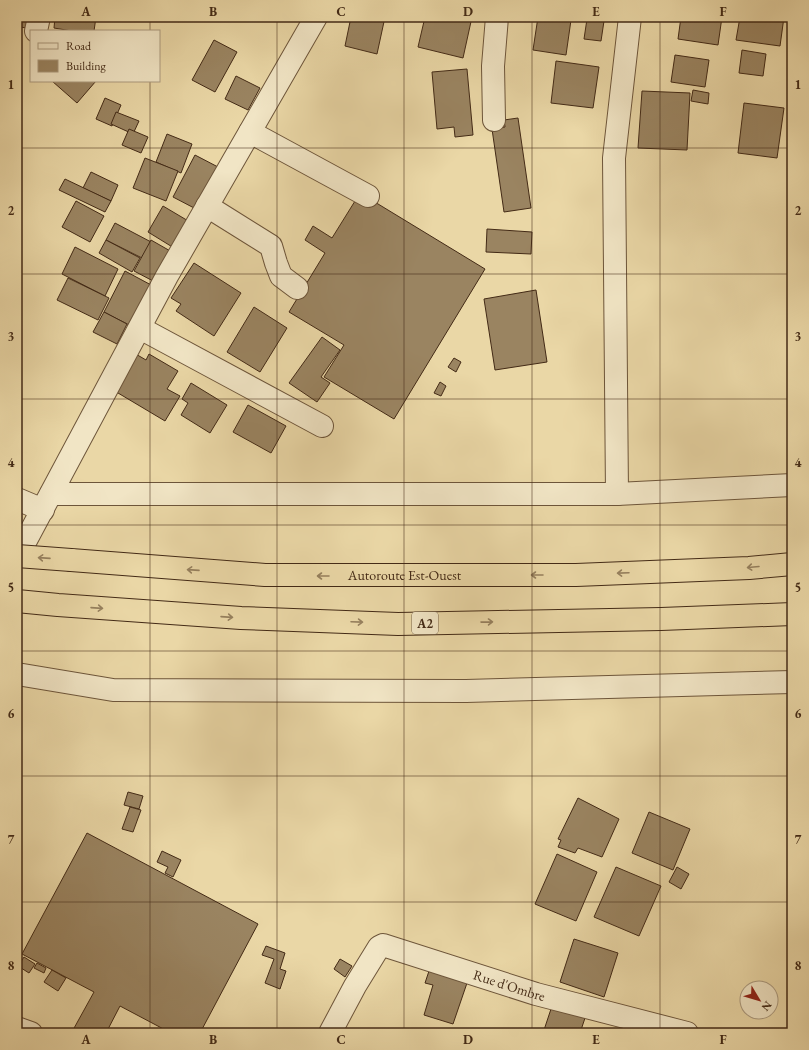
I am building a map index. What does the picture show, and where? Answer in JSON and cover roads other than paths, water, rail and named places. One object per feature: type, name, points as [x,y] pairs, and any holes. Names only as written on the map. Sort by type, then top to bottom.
[{"type":"highway","name":"Autoroute Est-Ouest","points":[[17,557],[273,575],[576,575],[749,568],[792,564]]},
{"type":"highway","name":"A2","points":[[17,601],[241,618],[398,624],[661,619],[792,614]]},
{"type":"street","points":[[36,30],[39,17]]},
{"type":"street","points":[[17,557],[207,206],[316,17]]},
{"type":"street","points":[[494,120],[493,66],[497,17]]},
{"type":"street","points":[[617,494],[614,158],[630,17]]},
{"type":"street","points":[[250,132],[368,196]]},
{"type":"street","points":[[207,206],[271,246],[281,276],[296,288]]},
{"type":"street","points":[[140,328],[322,426]]},
{"type":"street","points":[[17,499],[47,502],[617,494],[792,485]]},
{"type":"street","points":[[17,674],[113,690],[466,691],[792,682]]},
{"type":"street","name":"Rue d'Ombre","points":[[330,1033],[355,986],[379,947],[383,945],[536,994],[686,1033]]},
{"type":"street","points":[[17,1028],[31,1033]]}]
